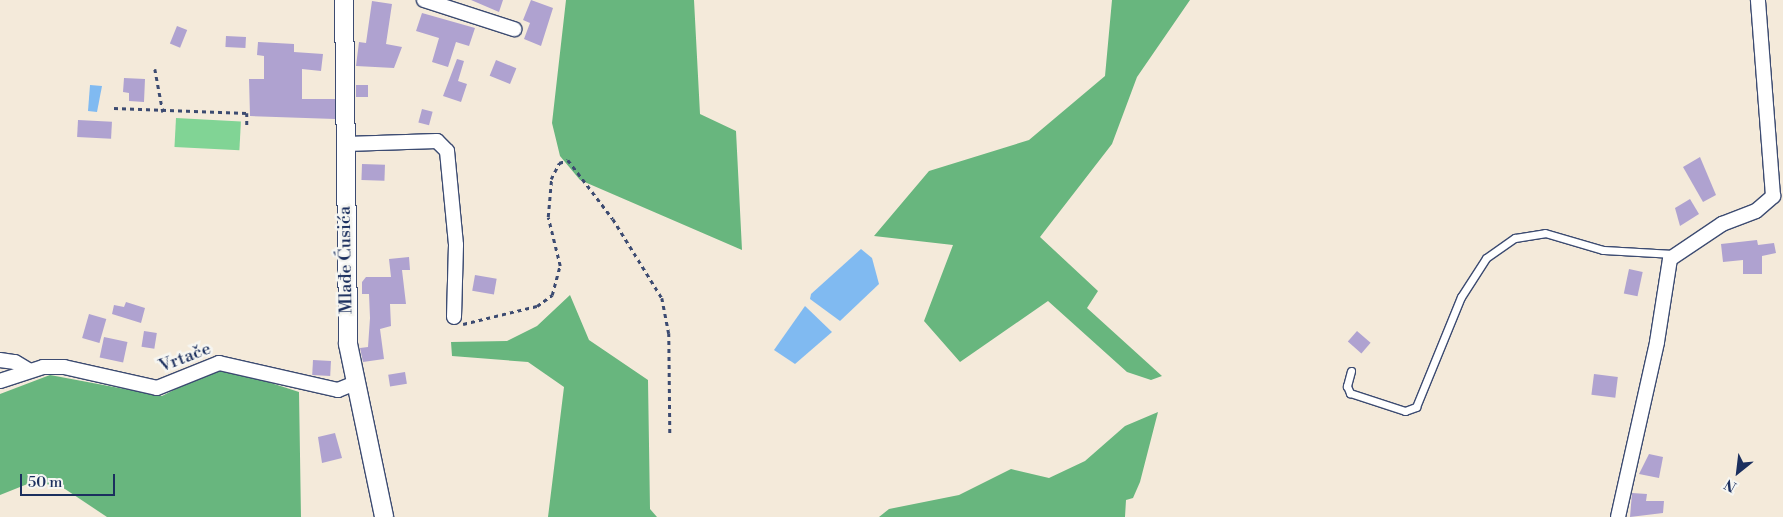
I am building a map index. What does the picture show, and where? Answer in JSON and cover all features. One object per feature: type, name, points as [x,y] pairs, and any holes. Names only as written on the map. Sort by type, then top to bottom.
[{"type":"street","name":"Mlađe Ćusića","points":[[344,0],[348,344],[353,384],[384,517]]},
{"type":"street","points":[[424,0],[514,28]]},
{"type":"street","points":[[1618,517],[1657,342],[1667,266],[1674,254],[1722,224],[1756,212],[1773,196],[1758,0]]},
{"type":"street","points":[[346,144],[437,141],[447,151],[456,245],[454,317]]},
{"type":"street","points":[[0,360],[15,362],[30,371]]},
{"type":"street","name":"Vrtače","points":[[0,381],[30,371],[64,367],[157,388],[220,362],[338,390],[353,384]]},
{"type":"lane","points":[[1351,371],[1347,386],[1350,393],[1404,411],[1416,407],[1461,297],[1486,258],[1515,238],[1545,233],[1603,250],[1674,254]]},
{"type":"path","points":[[154,69],[162,112]]},
{"type":"path","points":[[114,108],[162,112],[247,113],[247,126]]},
{"type":"path","points":[[454,317],[471,326],[537,306],[552,295],[560,266],[548,217],[551,179],[558,163],[568,160],[613,220],[662,298],[669,334],[670,434]]},
{"type":"green space","points":[[566,0],[694,0],[700,114],[736,131],[742,250],[580,180],[560,156],[552,123]]},
{"type":"green space","points":[[1112,0],[1190,0],[1137,77],[1112,144],[1040,237],[1098,291],[1087,308],[1162,376],[1151,380],[1127,372],[1048,301],[960,362],[924,321],[953,245],[874,236],[929,171],[1029,140],[1105,76]]},
{"type":"green space","points":[[176,118],[241,121],[239,150],[174,147]]},
{"type":"green space","points":[[570,295],[589,340],[648,380],[650,509],[657,517],[548,517],[564,387],[528,362],[452,356],[451,342],[507,341],[537,326]]},
{"type":"green space","points":[[228,369],[299,392],[301,517],[107,517],[65,489],[35,481],[0,495],[0,394],[50,375],[162,396],[209,372]]},
{"type":"green space","points":[[1158,412],[1140,482],[1133,498],[1126,500],[1125,517],[879,517],[889,509],[959,495],[1011,469],[1049,478],[1085,461],[1125,426]]},
{"type":"water","points":[[90,85],[102,86],[97,112],[88,111]]},
{"type":"water","points":[[861,249],[872,258],[879,284],[840,321],[810,299],[811,294]]},
{"type":"water","points":[[805,306],[832,332],[795,364],[774,350]]},
{"type":"building","points":[[471,0],[503,0],[499,12]]},
{"type":"building","points":[[531,0],[553,8],[541,46],[524,39],[530,23],[523,20]]},
{"type":"building","points":[[372,1],[392,4],[386,44],[402,47],[394,68],[356,66],[359,42],[366,43]]},
{"type":"building","points":[[422,13],[475,28],[469,46],[456,42],[448,67],[432,62],[439,38],[416,31]]},
{"type":"building","points":[[177,26],[187,30],[180,48],[170,44]]},
{"type":"building","points":[[226,36],[246,37],[245,48],[225,47]]},
{"type":"building","points":[[258,42],[294,44],[294,52],[323,54],[321,71],[302,69],[302,99],[335,99],[335,119],[250,116],[249,79],[264,79],[264,56],[257,55]]},
{"type":"building","points":[[457,59],[464,61],[458,81],[467,84],[461,102],[443,96]]},
{"type":"building","points":[[496,60],[516,68],[510,84],[490,76]]},
{"type":"building","points":[[124,78],[145,79],[144,102],[129,101],[129,93],[123,92]]},
{"type":"building","points":[[356,85],[368,85],[368,97],[356,97]]},
{"type":"building","points":[[422,109],[433,112],[429,125],[418,123]]},
{"type":"building","points":[[78,120],[112,122],[111,139],[77,137]]},
{"type":"building","points":[[1700,157],[1716,195],[1703,202],[1683,167]]},
{"type":"building","points":[[362,164],[385,165],[384,181],[361,180]]},
{"type":"building","points":[[1690,199],[1699,214],[1680,226],[1675,208]]},
{"type":"building","points":[[1757,240],[1758,245],[1774,243],[1776,253],[1762,256],[1762,274],[1743,274],[1743,260],[1723,262],[1721,244]]},
{"type":"building","points":[[409,257],[410,270],[402,270],[406,304],[390,304],[391,326],[380,329],[384,359],[363,362],[360,348],[368,347],[370,318],[369,294],[362,294],[362,282],[366,277],[391,277],[389,259]]},
{"type":"building","points":[[1629,269],[1643,272],[1637,296],[1624,293]]},
{"type":"building","points":[[475,275],[497,279],[494,295],[472,291]]},
{"type":"building","points":[[126,302],[145,308],[141,323],[112,314],[114,305],[124,307]]},
{"type":"building","points":[[89,314],[106,319],[99,343],[82,338]]},
{"type":"building","points":[[144,331],[157,333],[154,349],[141,347]]},
{"type":"building","points":[[1357,331],[1371,343],[1361,353],[1348,342]]},
{"type":"building","points":[[104,337],[127,342],[123,363],[100,358]]},
{"type":"building","points":[[313,360],[331,361],[330,376],[312,375]]},
{"type":"building","points":[[405,372],[407,384],[390,387],[388,375]]},
{"type":"building","points":[[1594,374],[1618,377],[1615,398],[1591,395]]},
{"type":"building","points":[[335,433],[342,458],[322,463],[318,437]]},
{"type":"building","points":[[1649,454],[1663,457],[1659,478],[1639,474]]},
{"type":"building","points":[[1632,493],[1647,494],[1646,501],[1664,501],[1663,513],[1630,517]]}]
